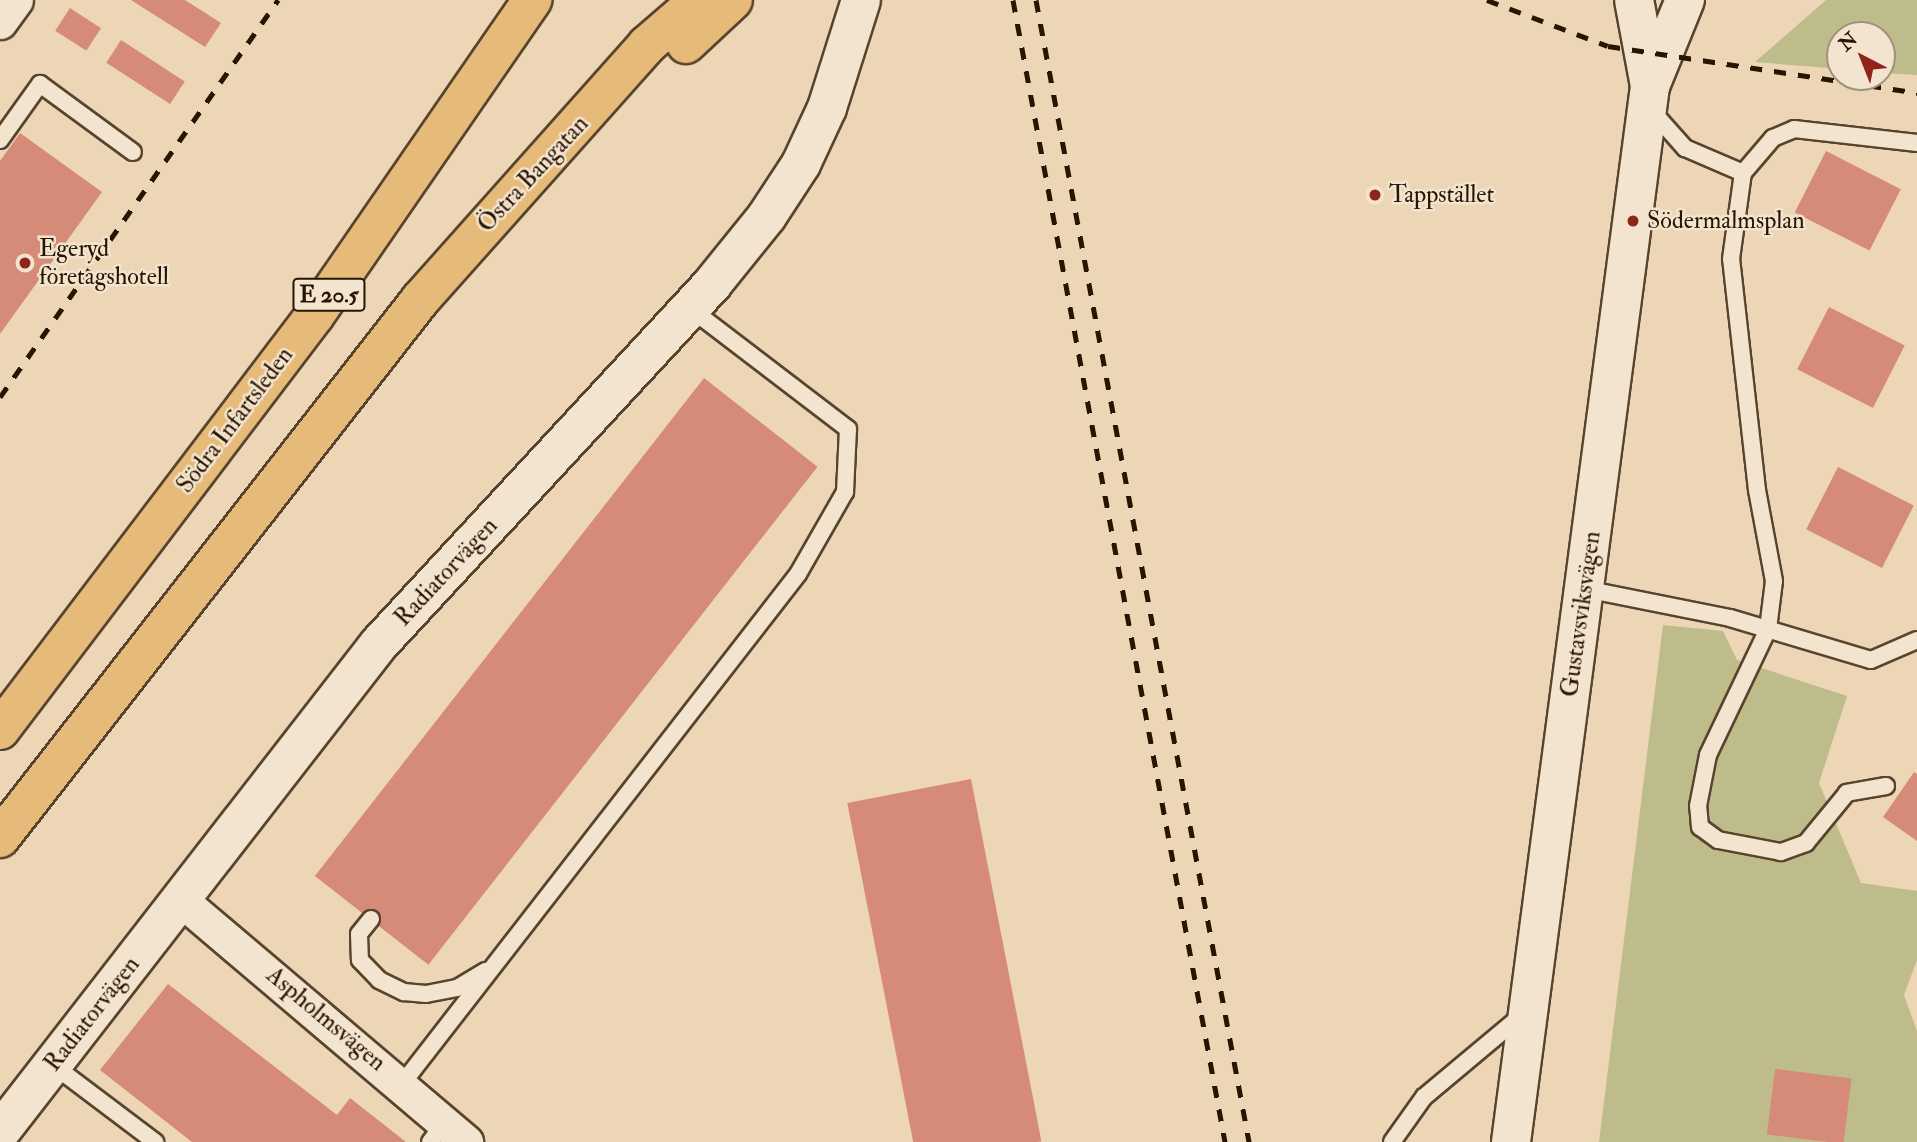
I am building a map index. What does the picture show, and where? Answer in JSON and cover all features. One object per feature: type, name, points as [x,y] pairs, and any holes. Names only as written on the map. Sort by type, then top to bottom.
[{"type":"main road","name":"Södra Infartsleden","points":[[0,730],[315,315],[532,0]]},
{"type":"main road","name":"Östra Bangatan","points":[[0,838],[375,355],[528,176],[576,128],[647,46],[699,0]]},
{"type":"main road","points":[[576,128],[663,65],[733,0]]},
{"type":"street","points":[[0,22],[16,0]]},
{"type":"street","name":"Radiatorvägen","points":[[0,1132],[379,644],[690,308],[767,216],[801,164],[828,108],[861,0]]},
{"type":"street","name":"Gustavsviksvägen","points":[[1634,0],[1649,96]]},
{"type":"street","name":"Gustavsviksvägen","points":[[1511,1142],[1649,96],[1685,0]]},
{"type":"street","name":"Aspholmsvägen","points":[[181,900],[402,1084],[447,1135]]},
{"type":"lane","points":[[0,140],[40,84],[133,152]]},
{"type":"lane","points":[[1649,96],[1685,148],[1744,173]]},
{"type":"lane","points":[[1885,786],[1847,793],[1806,843],[1781,852],[1718,840],[1700,827],[1698,806],[1709,755],[1768,629],[1774,580],[1757,490],[1731,259],[1744,173],[1773,138],[1794,129],[1917,143]]},
{"type":"lane","points":[[402,1084],[798,574],[845,492],[848,429],[690,308]]},
{"type":"lane","points":[[1585,589],[1768,629],[1871,660],[1917,640]]},
{"type":"lane","points":[[371,919],[359,934],[360,960],[379,979],[404,992],[426,994],[457,988],[493,967]]},
{"type":"lane","points":[[1392,1142],[1424,1097],[1529,1010]]},
{"type":"lane","points":[[53,1065],[155,1142]]},
{"type":"shaded area","points":[[1826,0],[1917,0],[1917,75],[1896,74],[1896,21],[1826,21],[1826,68],[1755,62]]},
{"type":"shaded area","points":[[1663,625],[1723,631],[1737,660],[1847,696],[1819,783],[1861,883],[1917,891],[1917,960],[1904,995],[1917,1031],[1917,1142],[1599,1142]]},
{"type":"building","points":[[131,0],[185,0],[221,23],[205,47]]},
{"type":"building","points":[[70,8],[101,28],[86,51],[55,31]]},
{"type":"building","points":[[121,40],[185,81],[170,104],[106,63]]},
{"type":"building","name":"Egeryd företagshotell","points":[[20,133],[102,192],[0,334],[0,161]]},
{"type":"building","points":[[1826,151],[1901,189],[1870,251],[1795,212]]},
{"type":"building","points":[[1829,307],[1905,346],[1873,408],[1797,369]]},
{"type":"building","points":[[704,378],[817,467],[428,965],[315,876]]},
{"type":"building","points":[[1838,467],[1914,506],[1882,568],[1806,529]]},
{"type":"building","points":[[1914,772],[1917,774],[1917,841],[1883,817]]},
{"type":"building","points":[[971,779],[1041,1141],[913,1142],[847,803]]},
{"type":"building","points":[[168,984],[337,1115],[350,1098],[406,1142],[192,1142],[100,1070]]},
{"type":"building","points":[[1775,1069],[1851,1078],[1844,1142],[1767,1135]]},
{"type":"railway","points":[[0,397],[278,0]]},
{"type":"railway","points":[[1013,0],[1225,1142]]},
{"type":"railway","points":[[1036,0],[1249,1142]]},
{"type":"railway","points":[[1487,0],[1608,46],[1917,93]]},
{"type":"place","name":"Tappstället","points":[[1375,195]]},
{"type":"place","name":"Södermalmsplan","points":[[1633,221]]},
{"type":"place","name":"Egeryd företagshotell","points":[[25,263]]}]
